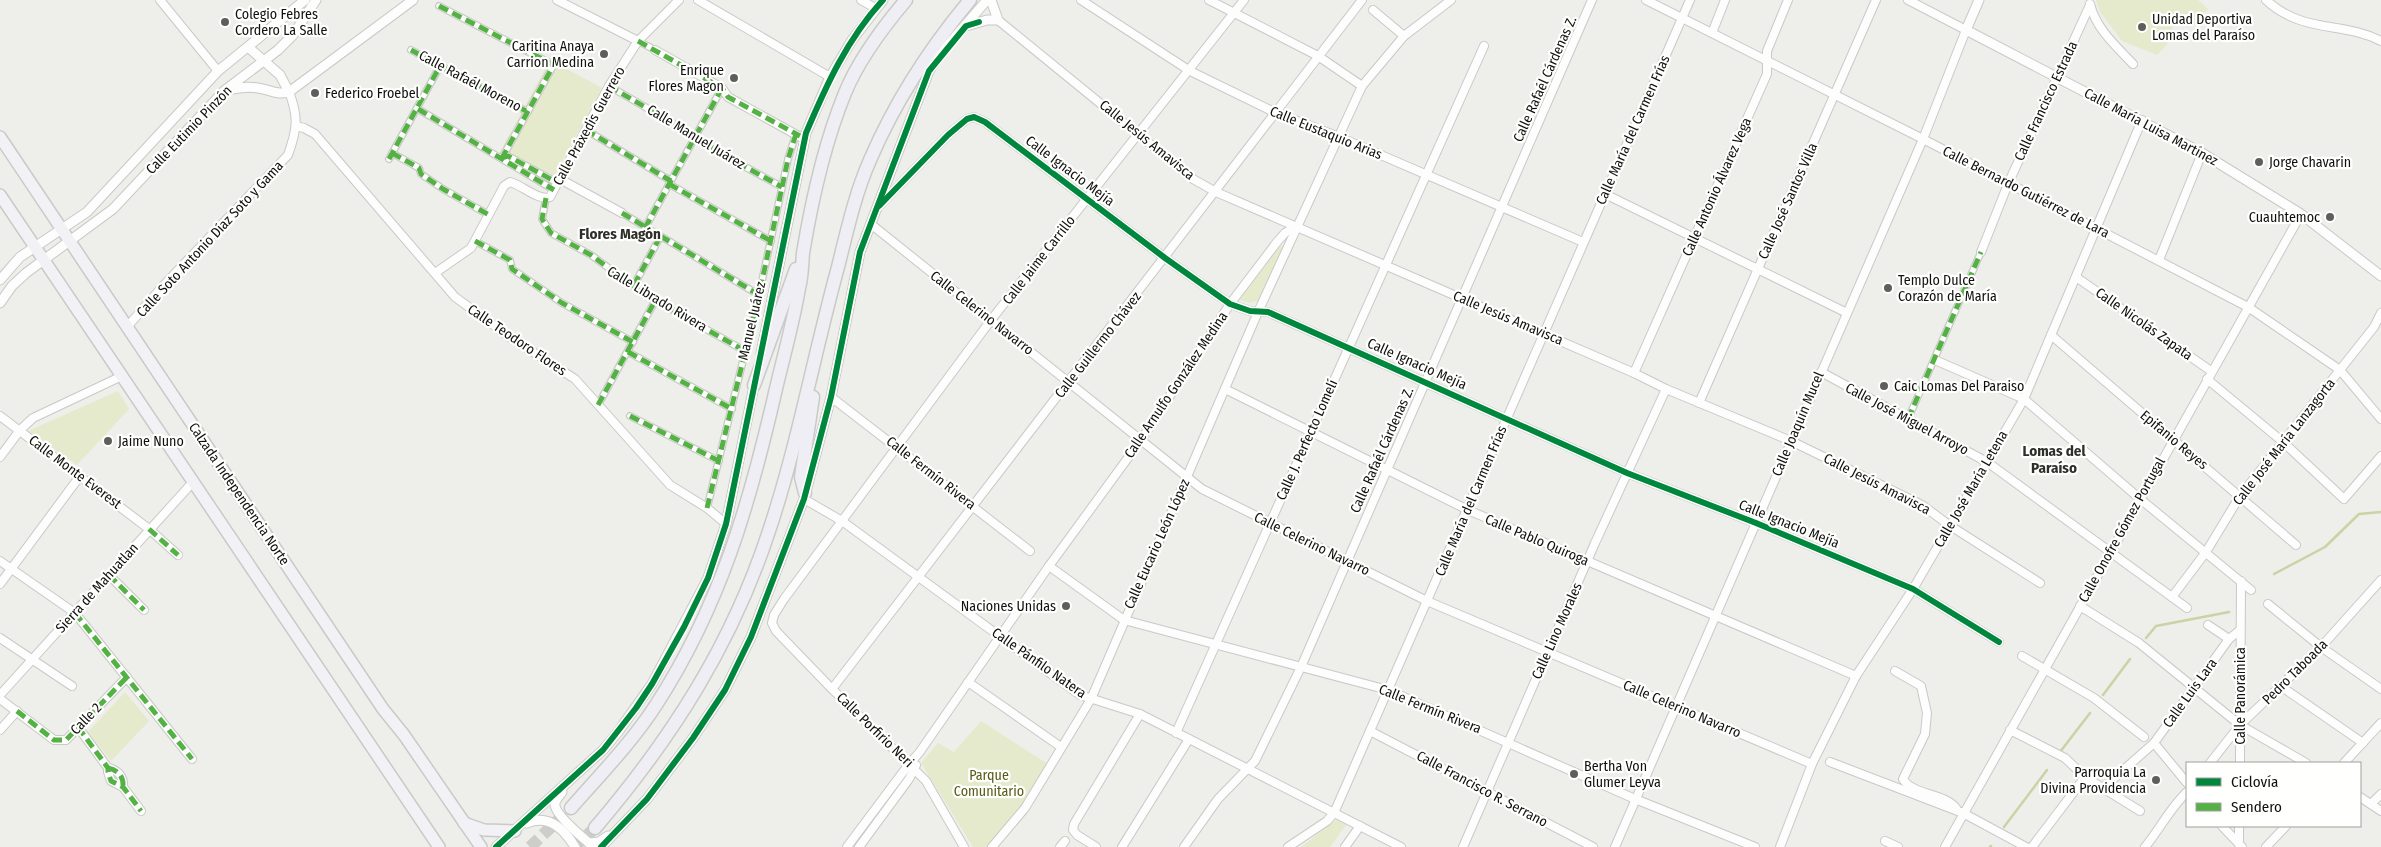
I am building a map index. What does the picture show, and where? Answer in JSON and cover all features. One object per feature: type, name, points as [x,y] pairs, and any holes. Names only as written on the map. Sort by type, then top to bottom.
[{"type":"highway","points":[[571,808],[598,778],[655,706],[699,630],[718,587],[755,481],[800,287],[803,253],[828,139],[846,91],[892,17],[906,0]]},
{"type":"highway","points":[[595,828],[632,784],[689,704],[729,632],[769,531],[799,425],[855,201],[869,162],[913,77],[938,39],[970,0]]},
{"type":"highway","points":[[754,385],[803,253]]},
{"type":"highway","points":[[804,496],[801,476],[814,393],[817,349]]},
{"type":"main road","name":"Calzada Independencia Norte","points":[[0,137],[60,230],[383,708],[404,735],[481,847]]},
{"type":"main road","points":[[0,195],[439,847]]},
{"type":"main road","points":[[464,823],[484,830],[519,828]]},
{"type":"street","points":[[160,0],[218,71]]},
{"type":"street","name":"Calle Eutimio Pinzón","points":[[0,280],[20,257],[97,203],[218,71],[305,0]]},
{"type":"street","name":"Calle Eutimio Pinzón","points":[[0,304],[12,286],[113,208],[224,91],[264,61],[293,35],[316,0]]},
{"type":"street","points":[[224,91],[245,87],[259,88],[276,94],[289,92],[413,0]]},
{"type":"street","points":[[557,0],[655,50],[722,88],[728,96],[800,136]]},
{"type":"street","name":"Calle Práxedis Guerrero","points":[[435,273],[464,254],[475,241],[504,186],[510,182],[546,198],[550,197],[609,86],[638,41],[678,0]]},
{"type":"street","points":[[698,0],[830,77]]},
{"type":"street","points":[[861,0],[875,8]]},
{"type":"street","points":[[496,847],[519,828],[618,732],[652,684],[708,578],[726,524],[800,136],[830,77],[882,0]]},
{"type":"street","points":[[602,847],[647,799],[670,770],[725,690],[754,629],[804,496],[831,397],[860,252],[872,225],[929,71],[987,0]]},
{"type":"street","points":[[966,26],[987,20],[998,20],[991,0]]},
{"type":"street","name":"Calle Eustaquio Arias","points":[[1081,0],[1190,70],[1274,112],[1583,242]]},
{"type":"street","points":[[1209,0],[1318,56],[1362,86]]},
{"type":"street","name":"Calle Jaime Carrillo","points":[[772,624],[774,615],[784,599],[991,320],[1244,0]]},
{"type":"street","name":"Calle Guillermo Chávez","points":[[832,690],[1216,192],[1274,112],[1362,0]]},
{"type":"street","name":"Calle Arnulfo González Medina","points":[[847,847],[919,753],[1000,635],[1141,440],[1230,304],[1277,242],[1285,233],[1296,226],[1362,86],[1404,36],[1452,0]]},
{"type":"street","name":"Calle Rafaél Cárdenas Z.","points":[[1184,847],[1218,799],[1259,755],[1348,561],[1592,0]]},
{"type":"street","name":"Calle Bernardo Gutiérrez de Lara","points":[[1646,0],[1923,139],[2248,307],[2340,370],[2381,419]]},
{"type":"street","name":"Calle María del Carmen Frías","points":[[1288,847],[1334,813],[1690,0]]},
{"type":"street","points":[[1712,33],[1725,0]]},
{"type":"street","name":"Calle Antonio Álvarez Vega","points":[[1634,373],[1767,74],[1767,51],[1788,0]]},
{"type":"street","name":"Calle José Santos Villa","points":[[1699,403],[1876,0]]},
{"type":"street","name":"Calle María Luisa Martínez","points":[[1908,0],[2142,120],[2202,153],[2301,214],[2381,276]]},
{"type":"street","name":"Calle Joaquín Mucel","points":[[1615,847],[1923,139],[1979,0]]},
{"type":"street","points":[[2266,0],[2279,12],[2295,20],[2368,36],[2381,41]]},
{"type":"street","points":[[2089,2],[2093,18],[2133,64]]},
{"type":"street","name":"Calle Francisco Estrada","points":[[1981,252],[2008,184],[2058,77],[2089,2]]},
{"type":"street","points":[[440,6],[552,64],[552,68],[502,158]]},
{"type":"street","points":[[1373,10],[1404,36]]},
{"type":"street","name":"Calle Jesús Amavisca","points":[[998,20],[1193,179],[1216,192],[1634,373],[1666,389],[1791,441],[1922,505],[1949,525],[2040,583]]},
{"type":"street","name":"Calle J. Perfecto Lomelí","points":[[1176,733],[1484,46]]},
{"type":"street","points":[[248,48],[280,75],[289,92]]},
{"type":"street","name":"Calle Rafaél Moreno","points":[[411,50],[528,112]]},
{"type":"street","points":[[389,159],[440,66]]},
{"type":"street","name":"Calle Manuel Juárez","points":[[609,86],[695,136],[700,142],[782,187]]},
{"type":"street","points":[[645,228],[722,88]]},
{"type":"street","name":"Calle Soto Antonio Díaz Soto y Gama","points":[[127,327],[162,287],[288,155],[296,126],[295,107],[289,92]]},
{"type":"street","points":[[418,109],[502,158],[508,156],[557,184],[622,213],[759,295]]},
{"type":"street","name":"Calle Ignacio Mejía","points":[[879,206],[948,135],[967,119],[974,118],[985,122],[1165,258],[1230,304],[1258,312],[1268,312],[1627,473],[1756,523],[1913,589],[1999,642]]},
{"type":"street","name":"Calle José María Letena","points":[[1780,847],[1812,764],[1856,676],[1913,589],[2024,399],[2142,120]]},
{"type":"street","name":"Calle Teodoro Flores","points":[[296,126],[315,134],[456,297],[473,312],[575,379],[670,485],[706,508],[726,524]]},
{"type":"street","points":[[586,130],[670,183],[771,241]]},
{"type":"street","name":"Manuel Juárez","points":[[706,508],[759,295],[782,187],[800,136]]},
{"type":"street","points":[[392,153],[419,168],[421,174],[443,190],[489,215]]},
{"type":"street","points":[[2159,260],[2202,153]]},
{"type":"street","points":[[139,156],[151,167]]},
{"type":"street","points":[[1605,194],[1847,313]]},
{"type":"street","name":"Calle Librado Rivera","points":[[546,198],[542,219],[550,233],[590,255],[656,301],[745,351]]},
{"type":"street","name":"Calle Onofre Gómez Portugal","points":[[1945,847],[1960,812],[2046,668],[2139,498],[2301,214]]},
{"type":"street","name":"Calle Celerino Navarro","points":[[872,225],[1202,489],[1428,601],[1812,764]]},
{"type":"street","name":"Calle Eucario León López","points":[[992,847],[1025,808],[1091,699],[1296,226]]},
{"type":"street","points":[[634,285],[660,237]]},
{"type":"street","points":[[475,241],[510,260],[512,269],[562,302],[633,342]]},
{"type":"street","points":[[1908,419],[1981,252]]},
{"type":"street","name":"Calle Nicolás Zapata","points":[[2076,276],[2211,371]]},
{"type":"street","points":[[598,406],[656,301]]},
{"type":"street","name":"Calle José María Lanzagorta","points":[[2172,597],[2206,552],[2240,496],[2374,327],[2381,313]]},
{"type":"street","name":"Epifanio Reyes","points":[[2051,335],[2296,545]]},
{"type":"street","points":[[628,352],[732,409]]},
{"type":"street","points":[[1935,360],[2024,399],[2139,498],[2251,590]]},
{"type":"street","name":"Calle José Miguel Arroyo","points":[[1821,372],[1986,462],[2187,608]]},
{"type":"street","points":[[0,457],[20,430],[33,418],[122,376]]},
{"type":"street","points":[[2207,379],[2283,442],[2344,499],[2381,456]]},
{"type":"street","name":"Calle Pablo Quiroga","points":[[1225,389],[1468,510],[1856,676]]},
{"type":"street","name":"Calle Lino Morales","points":[[1463,847],[1587,561],[1666,389]]},
{"type":"street","name":"Calle Fermín Rivera","points":[[831,397],[1030,551]]},
{"type":"street","name":"Calle Monte Everest","points":[[0,416],[149,529],[178,555]]},
{"type":"street","points":[[630,416],[718,462]]},
{"type":"street","points":[[0,584],[80,476]]},
{"type":"street","name":"Sierra de Mahuatlan","points":[[0,695],[193,482]]},
{"type":"street","name":"Calle Pánfilo Natera","points":[[804,496],[920,576],[1080,695],[1140,714],[1401,847]]},
{"type":"street","points":[[0,561],[75,613],[158,716],[158,724],[162,730],[172,735],[192,759]]},
{"type":"street","name":"Calle Fermín Rivera","points":[[1049,566],[1124,620],[1388,690],[1635,799],[1755,847]]},
{"type":"street","points":[[108,575],[144,610]]},
{"type":"street","name":"Pedro Taboada","points":[[2211,762],[2240,725],[2282,687],[2321,647],[2381,580]]},
{"type":"street","points":[[2240,630],[2241,581]]},
{"type":"street","points":[[2268,604],[2321,647],[2381,689]]},
{"type":"street","points":[[2080,606],[2139,643],[2240,725],[2304,762]]},
{"type":"street","name":"Calle Porfirio Neri","points":[[772,624],[776,631],[832,690],[926,781],[964,847]]},
{"type":"street","points":[[2208,625],[2229,639]]},
{"type":"street","name":"Calle Luis Lara","points":[[2103,788],[2154,743],[2229,639],[2240,630]]},
{"type":"street","name":"Calle Panorámica","points":[[2240,630],[2240,762]]},
{"type":"street","points":[[0,638],[72,686]]},
{"type":"street","points":[[2022,656],[2046,668],[2094,698],[2144,737]]},
{"type":"street","points":[[1895,671],[1921,686],[1928,713],[1925,734],[1903,779],[1911,786],[1955,806],[1960,812]]},
{"type":"street","name":"Calle 2","points":[[0,699],[54,740],[66,740],[126,677]]},
{"type":"street","points":[[968,682],[1061,747]]},
{"type":"street","points":[[2282,687],[2363,743]]},
{"type":"street","points":[[0,730],[17,711]]},
{"type":"street","points":[[1096,847],[1076,835],[1073,830],[1074,824],[1140,714]]},
{"type":"street","points":[[2345,762],[2381,723]]},
{"type":"street","points":[[78,727],[108,768],[112,781],[123,787],[141,811]]},
{"type":"street","name":"Calle Francisco R. Serrano","points":[[1370,730],[1593,847]]},
{"type":"street","points":[[2010,730],[2066,758],[2085,777],[2140,811]]},
{"type":"street","points":[[1122,847],[1189,739]]},
{"type":"street","points":[[2154,743],[2186,782]]},
{"type":"street","name":"Calle Arnulfo González Medina","points":[[859,847],[915,769],[919,753]]},
{"type":"street","points":[[1830,762],[1960,812],[2026,847]]},
{"type":"street","points":[[2032,847],[2085,777]]},
{"type":"street","points":[[572,778],[555,803],[556,809],[573,830],[590,843],[598,842],[618,829]]},
{"type":"street","points":[[2145,847],[2158,832],[2170,811],[2186,793]]},
{"type":"street","points":[[2371,804],[2381,794]]},
{"type":"street","points":[[2361,798],[2381,811]]},
{"type":"street","points":[[519,828],[541,819],[552,822],[575,847]]},
{"type":"street","points":[[1345,847],[1360,826]]},
{"type":"street","points":[[2223,827],[2240,845]]},
{"type":"street","points":[[2239,827],[2240,845]]},
{"type":"street","points":[[2266,847],[2285,827]]},
{"type":"street","points":[[1885,841],[1898,847]]},
{"type":"green space","name":"Unidad Deportiva Lomas del Paraíso","points":[[2096,0],[2198,0],[2208,9],[2194,25],[2187,27],[2182,24],[2172,26],[2171,40],[2157,55],[2122,41],[2100,12]]},
{"type":"green space","points":[[550,60],[602,88],[548,187],[496,159]]},
{"type":"green space","points":[[1285,245],[1260,300],[1250,303],[1239,300],[1278,247]]},
{"type":"green space","points":[[118,391],[129,409],[77,465],[28,431]]},
{"type":"green space","points":[[125,692],[149,721],[111,761],[88,732]]},
{"type":"green space","name":"Parque Comunitario","points":[[981,721],[1054,768],[1033,802],[995,847],[973,847],[921,763],[938,743],[954,752]]},
{"type":"green space","points":[[1337,819],[1346,825],[1330,847],[1301,847]]},
{"type":"waterway","points":[[2274,574],[2325,547],[2359,514],[2381,512]]},
{"type":"waterway","points":[[2146,638],[2156,626],[2229,612]]},
{"type":"waterway","points":[[2103,695],[2130,659]]},
{"type":"waterway","points":[[2060,752],[2090,713]]},
{"type":"waterway","points":[[2004,827],[2047,770]]},
{"type":"tunnel","points":[[530,847],[571,808]]},
{"type":"tunnel","points":[[574,847],[595,828]]},
{"type":"marked path","points":[[439,6],[552,64],[552,68],[502,158]]},
{"type":"marked path","points":[[638,41],[722,88],[728,97],[800,136]]},
{"type":"marked path","points":[[411,50],[528,112]]},
{"type":"marked path","points":[[389,159],[440,66]]},
{"type":"marked path","points":[[609,86],[695,136],[700,142],[782,187]]},
{"type":"marked path","points":[[645,228],[722,88]]},
{"type":"marked path","points":[[418,109],[554,190]]},
{"type":"marked path","points":[[586,130],[671,181]]},
{"type":"marked path","points":[[707,508],[759,295],[788,159],[796,134]]},
{"type":"marked path","points":[[392,153],[419,168],[421,174],[443,189],[489,215]]},
{"type":"marked path","points":[[502,158],[508,156],[558,183]]},
{"type":"marked path","points":[[669,184],[771,241]]},
{"type":"marked path","points":[[546,198],[542,219],[551,233],[591,255],[647,296],[745,351]]},
{"type":"marked path","points":[[622,213],[759,295]]},
{"type":"marked path","points":[[634,285],[660,237]]},
{"type":"marked path","points":[[475,241],[510,260],[512,269],[562,303],[633,342]]},
{"type":"marked path","points":[[1908,419],[1981,252]]},
{"type":"marked path","points":[[598,405],[655,301]]},
{"type":"marked path","points":[[628,352],[732,409]]},
{"type":"marked path","points":[[630,416],[719,461]]},
{"type":"marked path","points":[[149,529],[178,555]]},
{"type":"marked path","points":[[109,575],[144,610]]},
{"type":"marked path","points":[[75,613],[192,759]]},
{"type":"marked path","points":[[17,711],[54,740],[66,740],[127,677]]},
{"type":"marked path","points":[[78,727],[108,768],[111,781],[123,787],[141,811]]},
{"type":"marked path","points":[[108,768],[115,770],[120,775],[123,787]]},
{"type":"cycle path","points":[[496,847],[603,750],[652,684],[684,627],[708,578],[726,524],[806,133],[838,64],[870,15],[883,0]]},
{"type":"cycle path","points":[[601,847],[647,799],[693,738],[725,690],[751,637],[804,499],[831,397],[860,252],[929,71],[966,26],[979,22]]},
{"type":"cycle path","points":[[879,206],[948,135],[967,119],[974,117],[985,122],[1165,258],[1230,304],[1250,311],[1268,312],[1627,473],[1756,523],[1913,589],[1999,642]]},
{"type":"place","name":"Colegio Febres Cordero La Salle","points":[[225,22]]},
{"type":"place","name":"Unidad Deportiva Lomas del Paraíso","points":[[2142,27]]},
{"type":"place","name":"Caritina Anaya Carrion Medina","points":[[604,54]]},
{"type":"place","name":"Enrique Flores Magon","points":[[734,78]]},
{"type":"place","name":"Federico Froebel","points":[[315,93]]},
{"type":"place","name":"Jorge Chavarin","points":[[2259,162]]},
{"type":"place","name":"Cuauhtemoc","points":[[2330,217]]},
{"type":"place","name":"Templo Dulce Corazón de María","points":[[1888,288]]},
{"type":"place","name":"Caic Lomas Del Paraiso","points":[[1884,386]]},
{"type":"place","name":"Jaime Nuno","points":[[108,441]]},
{"type":"place","name":"Naciones Unidas","points":[[1066,606]]},
{"type":"place","name":"Bertha Von Glumer Leyva","points":[[1574,774]]},
{"type":"place","name":"Parroquia La Divina Providencia","points":[[2156,780]]},
{"type":"district","name":"Flores Magón","points":[[620,234]]},
{"type":"district","name":"Lomas del Paraíso","points":[[2054,460]]}]
